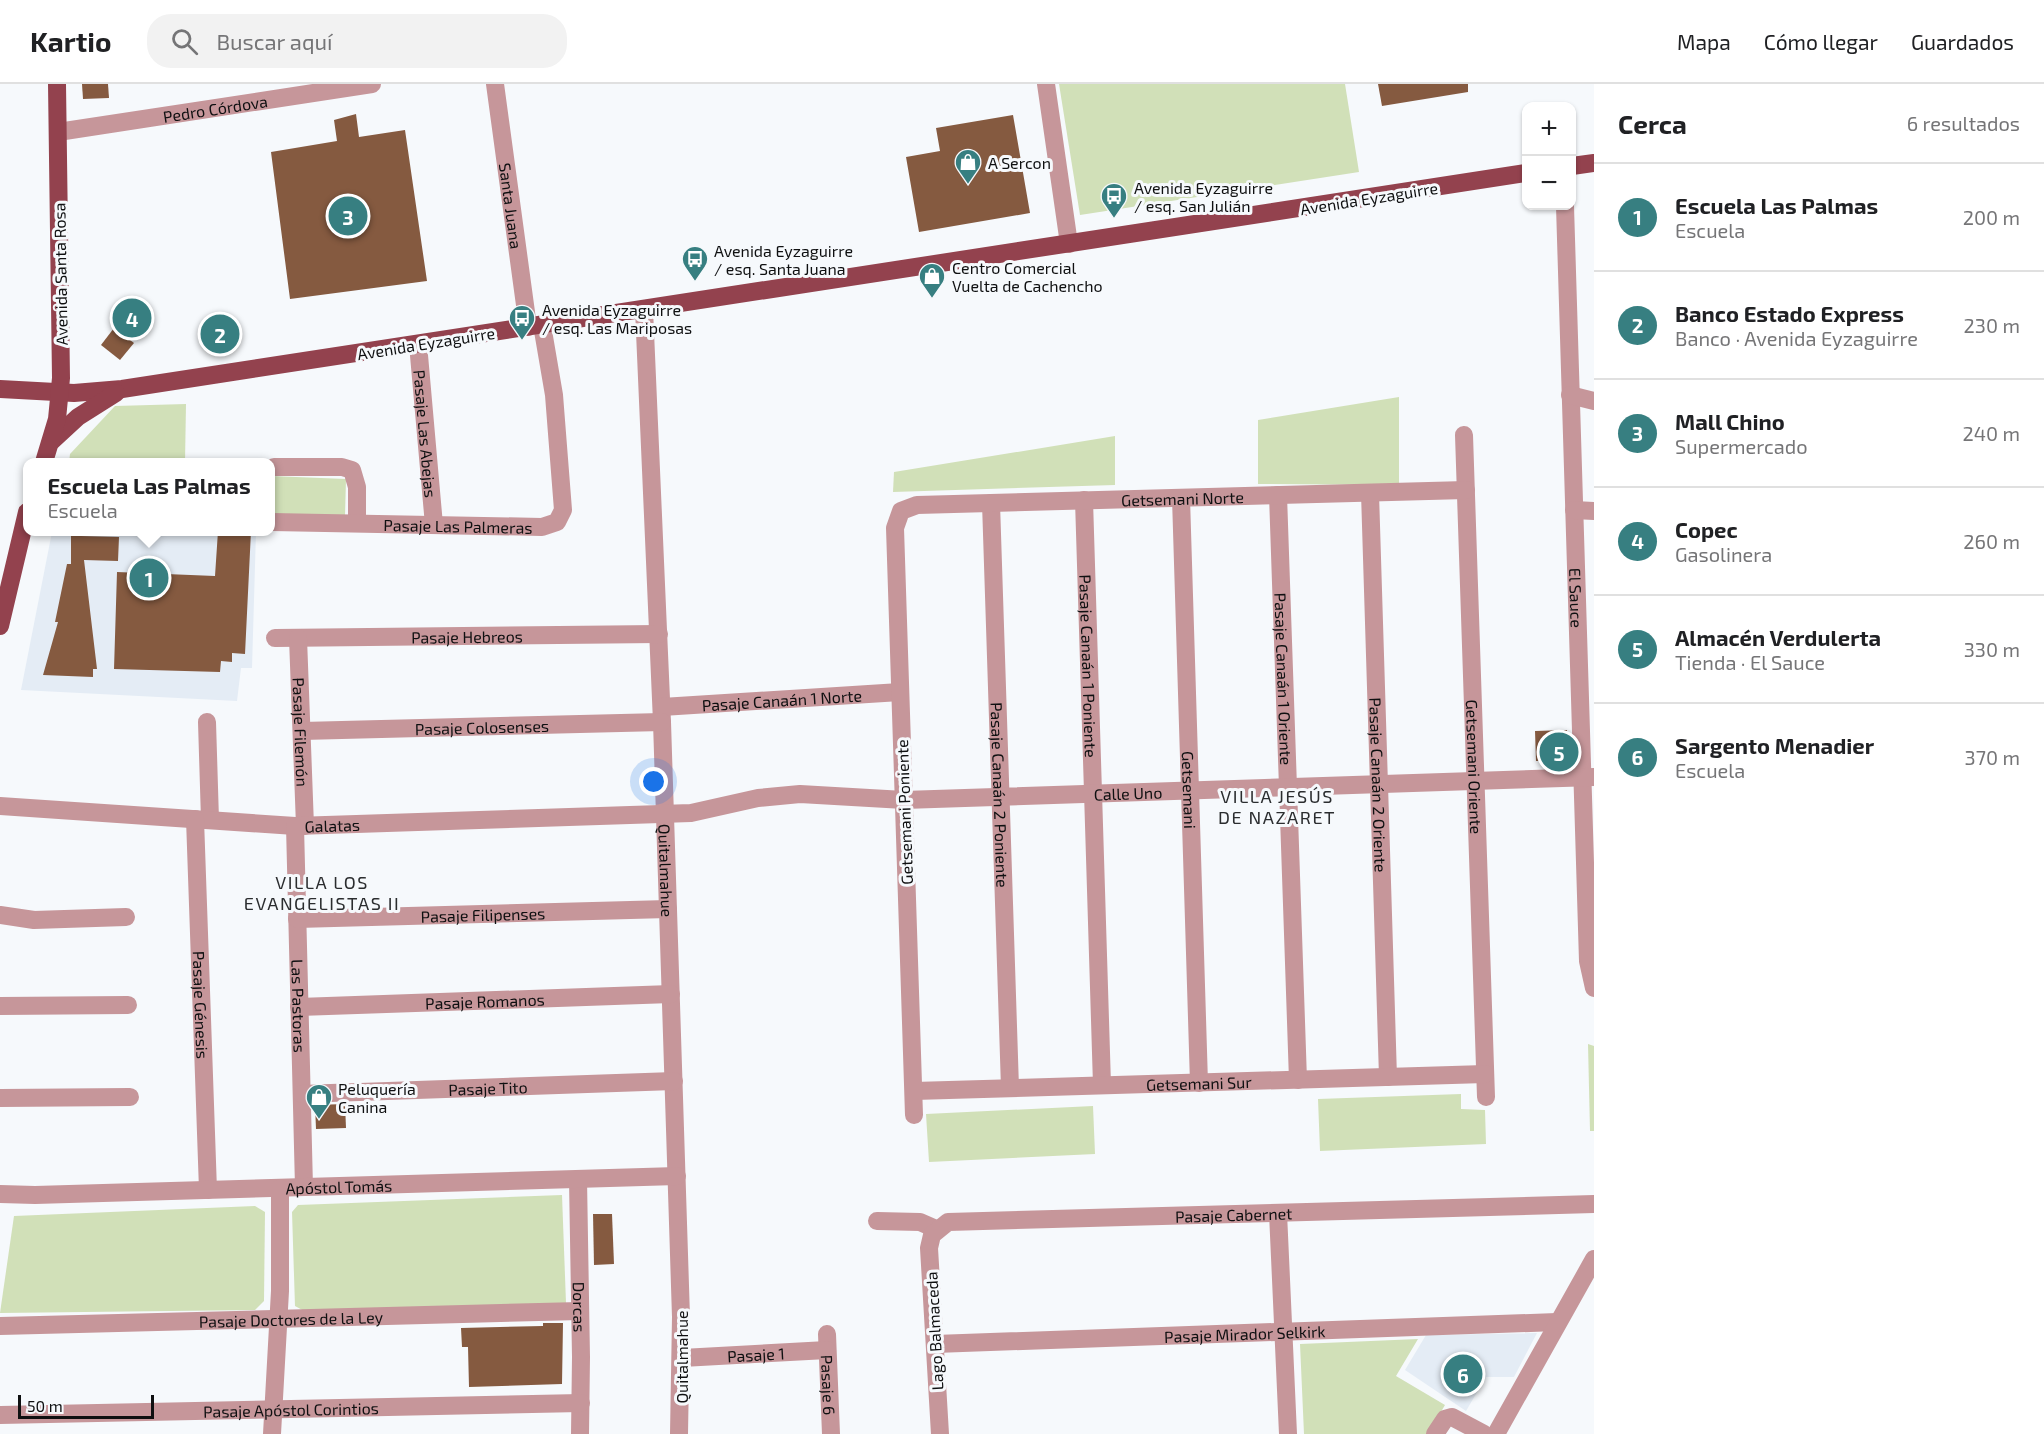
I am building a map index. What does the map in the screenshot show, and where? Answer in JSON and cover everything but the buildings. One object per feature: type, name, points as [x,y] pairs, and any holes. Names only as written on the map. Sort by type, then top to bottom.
[{"type":"main road","name":"Avenida Santa Rosa","points":[[45,458],[51,442],[60,393],[57,84]]},
{"type":"main road","points":[[1576,165],[1594,163]]},
{"type":"main road","name":"Avenida Eyzaguirre","points":[[0,389],[60,393],[122,389],[1522,174]]},
{"type":"main road","points":[[51,442],[78,417],[122,389]]},
{"type":"main road","points":[[0,626],[23,529]]},
{"type":"street","name":"Pedro Córdova","points":[[58,132],[372,84]]},
{"type":"street","name":"Santa Juana","points":[[495,84],[535,326],[554,395],[563,510],[557,522]]},
{"type":"street","points":[[1046,84],[1069,244]]},
{"type":"street","name":"El Sauce","points":[[1565,210],[1574,510],[1585,598],[1588,961],[1594,988]]},
{"type":"street","name":"Quitalmahue","points":[[644,309],[662,715],[674,1081],[682,1358],[680,1434]]},
{"type":"street","name":"Pasaje Las Abejas","points":[[418,344],[434,525]]},
{"type":"street","points":[[1570,395],[1594,401]]},
{"type":"street","name":"Getsemani Oriente","points":[[1464,435],[1486,1097]]},
{"type":"street","points":[[275,467],[342,467],[352,470],[357,487],[357,523]]},
{"type":"street","name":"Getsemani Norte","points":[[902,511],[917,505],[1466,490]]},
{"type":"street","name":"Pasaje Canaán 2 Oriente","points":[[1370,493],[1388,1077]]},
{"type":"street","name":"Pasaje Canaán 1 Oriente","points":[[1278,495],[1298,1080]]},
{"type":"street","name":"Getsemani","points":[[1181,498],[1199,1083]]},
{"type":"street","name":"Pasaje Canaán 1 Poniente","points":[[1084,500],[1102,1085]]},
{"type":"street","name":"Pasaje Canaán 2 Poniente","points":[[991,503],[1010,1088]]},
{"type":"street","points":[[1574,510],[1594,511]]},
{"type":"street","name":"Getsemani Poniente","points":[[902,511],[895,528],[914,1115]]},
{"type":"street","name":"Pasaje Las Palmeras","points":[[275,522],[542,527],[557,522]]},
{"type":"street","name":"Pasaje Hebreos","points":[[275,638],[658,634]]},
{"type":"street","name":"Pasaje Filemón","points":[[298,638],[302,731],[300,826]]},
{"type":"street","name":"Pasaje Canaán 1 Norte","points":[[662,715],[900,692]]},
{"type":"street","name":"Pasaje Colosenses","points":[[302,731],[662,715]]},
{"type":"street","name":"Pasaje Génesis","points":[[207,722],[203,819],[208,1190]]},
{"type":"street","name":"Calle Uno","points":[[665,815],[699,813],[758,798],[800,794],[904,800],[1587,778]]},
{"type":"street","name":"Galatas","points":[[0,806],[300,826],[665,815]]},
{"type":"street","name":"Las Pastoras","points":[[300,826],[297,919],[304,1187]]},
{"type":"street","name":"Pasaje Filipenses","points":[[297,919],[668,909]]},
{"type":"street","points":[[0,915],[34,920],[126,916]]},
{"type":"street","name":"Pasaje Romanos","points":[[300,1007],[671,994]]},
{"type":"street","points":[[0,1006],[128,1005]]},
{"type":"street","name":"Getsemani Sur","points":[[914,1091],[1485,1074]]},
{"type":"street","name":"Pasaje Tito","points":[[302,1094],[674,1081]]},
{"type":"street","points":[[0,1098],[130,1097]]},
{"type":"street","name":"Apóstol Tomás","points":[[0,1196],[677,1176]]},
{"type":"street","name":"Dorcas","points":[[578,1179],[580,1434]]},
{"type":"street","points":[[272,1434],[279,1319],[279,1188]]},
{"type":"street","name":"Pasaje Cabernet","points":[[936,1229],[955,1220],[1594,1204]]},
{"type":"street","points":[[1278,1213],[1288,1434]]},
{"type":"street","points":[[877,1221],[920,1222],[936,1229]]},
{"type":"street","name":"Lago Balmaceda","points":[[936,1229],[929,1248],[940,1434]]},
{"type":"street","points":[[1496,1434],[1594,1259]]},
{"type":"street","name":"Pasaje Doctores de la Ley","points":[[0,1326],[580,1311]]},
{"type":"street","name":"Pasaje Mirador Selkirk","points":[[935,1344],[1557,1322]]},
{"type":"street","name":"Pasaje 1","points":[[682,1358],[827,1342]]},
{"type":"street","name":"Pasaje 6","points":[[827,1342],[831,1434]]},
{"type":"street","name":"Pasaje Apóstol Corintios","points":[[0,1415],[581,1403]]},
{"type":"street","points":[[1435,1434],[1445,1419],[1452,1417],[1484,1434]]},
{"type":"shaded area","points":[[51,536],[256,536],[252,668],[241,668],[237,701],[21,690]]},
{"type":"shaded area","points":[[1537,1333],[1514,1377],[1486,1377],[1466,1411],[1405,1370],[1426,1335]]},
{"type":"green space","points":[[1059,84],[1345,84],[1359,172],[1080,215]]},
{"type":"green space","points":[[1399,397],[1399,485],[1258,484],[1258,420]]},
{"type":"green space","points":[[186,404],[185,458],[70,458],[70,454],[115,406]]},
{"type":"green space","points":[[1115,436],[1115,485],[893,492],[894,472]]},
{"type":"green space","points":[[275,476],[346,479],[345,516],[275,514]]},
{"type":"green space","points":[[1588,1044],[1594,1046],[1594,1131],[1590,1131]]},
{"type":"green space","points":[[1461,1094],[1461,1109],[1485,1110],[1486,1144],[1320,1151],[1318,1099]]},
{"type":"green space","points":[[1093,1106],[1095,1154],[929,1162],[926,1114]]},
{"type":"green space","points":[[562,1195],[566,1303],[306,1312],[295,1306],[292,1212],[298,1205]]},
{"type":"green space","points":[[255,1206],[265,1212],[264,1301],[255,1310],[0,1313],[14,1216]]},
{"type":"green space","points":[[1418,1339],[1396,1376],[1445,1405],[1428,1434],[1304,1434],[1300,1344]]},
{"type":"place","name":"A Sercon","points":[[968,185]]},
{"type":"place","name":"Mall Chino","points":[[348,216]]},
{"type":"place","name":"Avenida Eyzaguirre / esq. San Julián","points":[[1114,219]]},
{"type":"place","name":"Avenida Eyzaguirre / esq. Santa Juana","points":[[695,282]]},
{"type":"place","name":"Centro Comercial Vuelta de Cachencho","points":[[932,299]]},
{"type":"place","name":"Copec","points":[[132,318]]},
{"type":"place","name":"Banco Estado Express","points":[[220,334]]},
{"type":"place","name":"Avenida Eyzaguirre / esq. Las Mariposas","points":[[522,341]]},
{"type":"place","name":"Escuela Las Palmas","points":[[149,578]]},
{"type":"place","name":"Almacén Verdulerta","points":[[1559,752]]},
{"type":"place","name":"Peluquería Canina","points":[[319,1120]]},
{"type":"place","name":"Sargento Menadier","points":[[1463,1374]]},
{"type":"district","name":"VILLA JESÚS DE NAZARET","points":[[1277,806]]},
{"type":"district","name":"VILLA LOS EVANGELISTAS II","points":[[322,892]]}]
